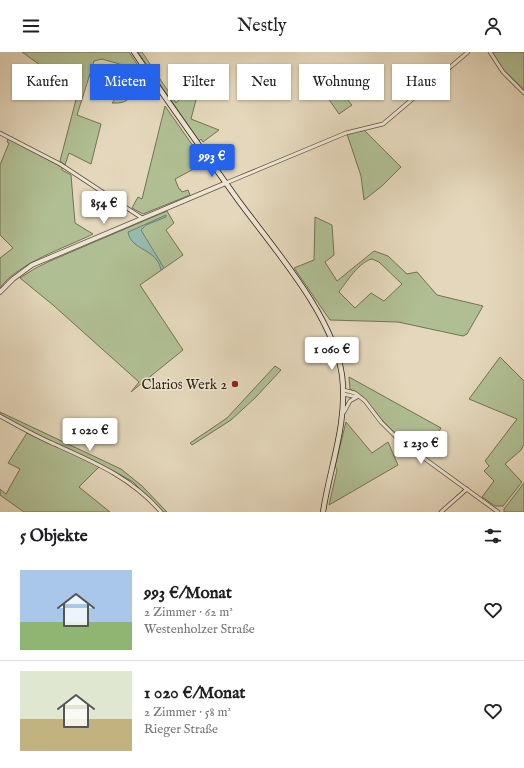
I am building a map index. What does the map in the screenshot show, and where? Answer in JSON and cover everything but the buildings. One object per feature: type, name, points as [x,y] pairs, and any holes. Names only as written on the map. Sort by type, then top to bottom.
[{"type":"main road","points":[[134,52],[226,183],[301,286],[322,320],[338,358],[343,392],[342,416],[339,440],[323,512]]},
{"type":"street","points":[[0,292],[13,279],[32,265],[346,133],[383,124],[468,52]]},
{"type":"street","points":[[490,52],[502,72],[524,93]]},
{"type":"street","points":[[0,133],[60,164],[142,218]]},
{"type":"street","points":[[343,392],[359,397],[399,440],[498,512]]},
{"type":"street","points":[[342,416],[350,400],[359,397]]},
{"type":"street","points":[[0,416],[37,437],[96,463],[132,483],[161,512]]},
{"type":"street","points":[[441,512],[467,489]]},
{"type":"green space","points":[[22,52],[129,52],[137,64],[120,64],[102,59],[94,61],[93,64],[90,64],[90,74],[82,99],[82,64],[39,64]]},
{"type":"green space","points":[[138,52],[142,52],[150,64],[146,64]]},
{"type":"green space","points":[[492,52],[524,52],[524,90],[504,71]]},
{"type":"green space","points":[[160,79],[168,91],[168,96],[160,84]]},
{"type":"green space","points":[[76,100],[82,100],[77,115],[101,124],[91,164],[69,153],[65,165],[60,161]]},
{"type":"green space","points":[[114,100],[127,100],[121,103],[112,103]]},
{"type":"green space","points":[[171,100],[174,100],[176,103],[179,100],[196,100],[191,119],[219,130],[203,142],[201,139],[199,141]]},
{"type":"green space","points":[[329,100],[348,100],[352,105],[339,114]]},
{"type":"green space","points":[[165,106],[205,163],[175,179],[179,189],[182,192],[188,190],[190,195],[143,214],[132,208],[138,197],[142,199]]},
{"type":"green space","points":[[364,130],[401,167],[382,186],[364,200],[361,176],[347,134]]},
{"type":"green space","points":[[8,139],[62,167],[62,170],[71,175],[75,223],[93,234],[30,263],[8,279],[0,288],[0,258],[13,248],[0,235],[0,165],[9,143],[7,142]]},
{"type":"green space","points":[[167,211],[174,223],[166,230],[183,255],[140,285],[183,350],[131,392],[139,382],[53,305],[20,278],[50,261]]},
{"type":"green space","points":[[315,217],[332,225],[334,255],[325,262],[337,281],[374,251],[388,256],[407,274],[417,272],[437,295],[483,306],[467,334],[463,336],[398,322],[330,320],[294,268],[314,260]],"holes":[[[372,259],[379,262],[402,284],[384,301],[371,293],[355,308],[339,292],[362,264]]]},
{"type":"green space","points":[[500,357],[524,381],[524,444],[521,450],[505,464],[522,482],[503,506],[495,506],[482,497],[494,481],[484,471],[489,466],[485,461],[517,419],[469,399]]},
{"type":"green space","points":[[275,366],[281,370],[256,397],[231,420],[192,445],[190,443],[227,418]]},
{"type":"green space","points":[[349,377],[441,428],[424,454],[402,439],[383,421],[365,399],[350,389]]},
{"type":"green space","points":[[0,412],[121,469],[142,486],[167,512],[163,512],[133,482],[0,415]]},
{"type":"green space","points":[[346,422],[372,453],[388,442],[398,465],[329,505],[337,470],[335,466]]},
{"type":"green space","points":[[27,433],[100,466],[79,487],[110,512],[24,512],[0,495],[0,489],[6,494],[20,469],[8,463]]},
{"type":"green space","points":[[524,483],[524,512],[504,512],[504,509]]},
{"type":"water","points":[[166,215],[166,217],[146,225],[141,230],[164,268],[161,270],[155,257],[134,243],[128,232]]},
{"type":"place","name":"Clarios Werk 2","points":[[235,384]]}]
